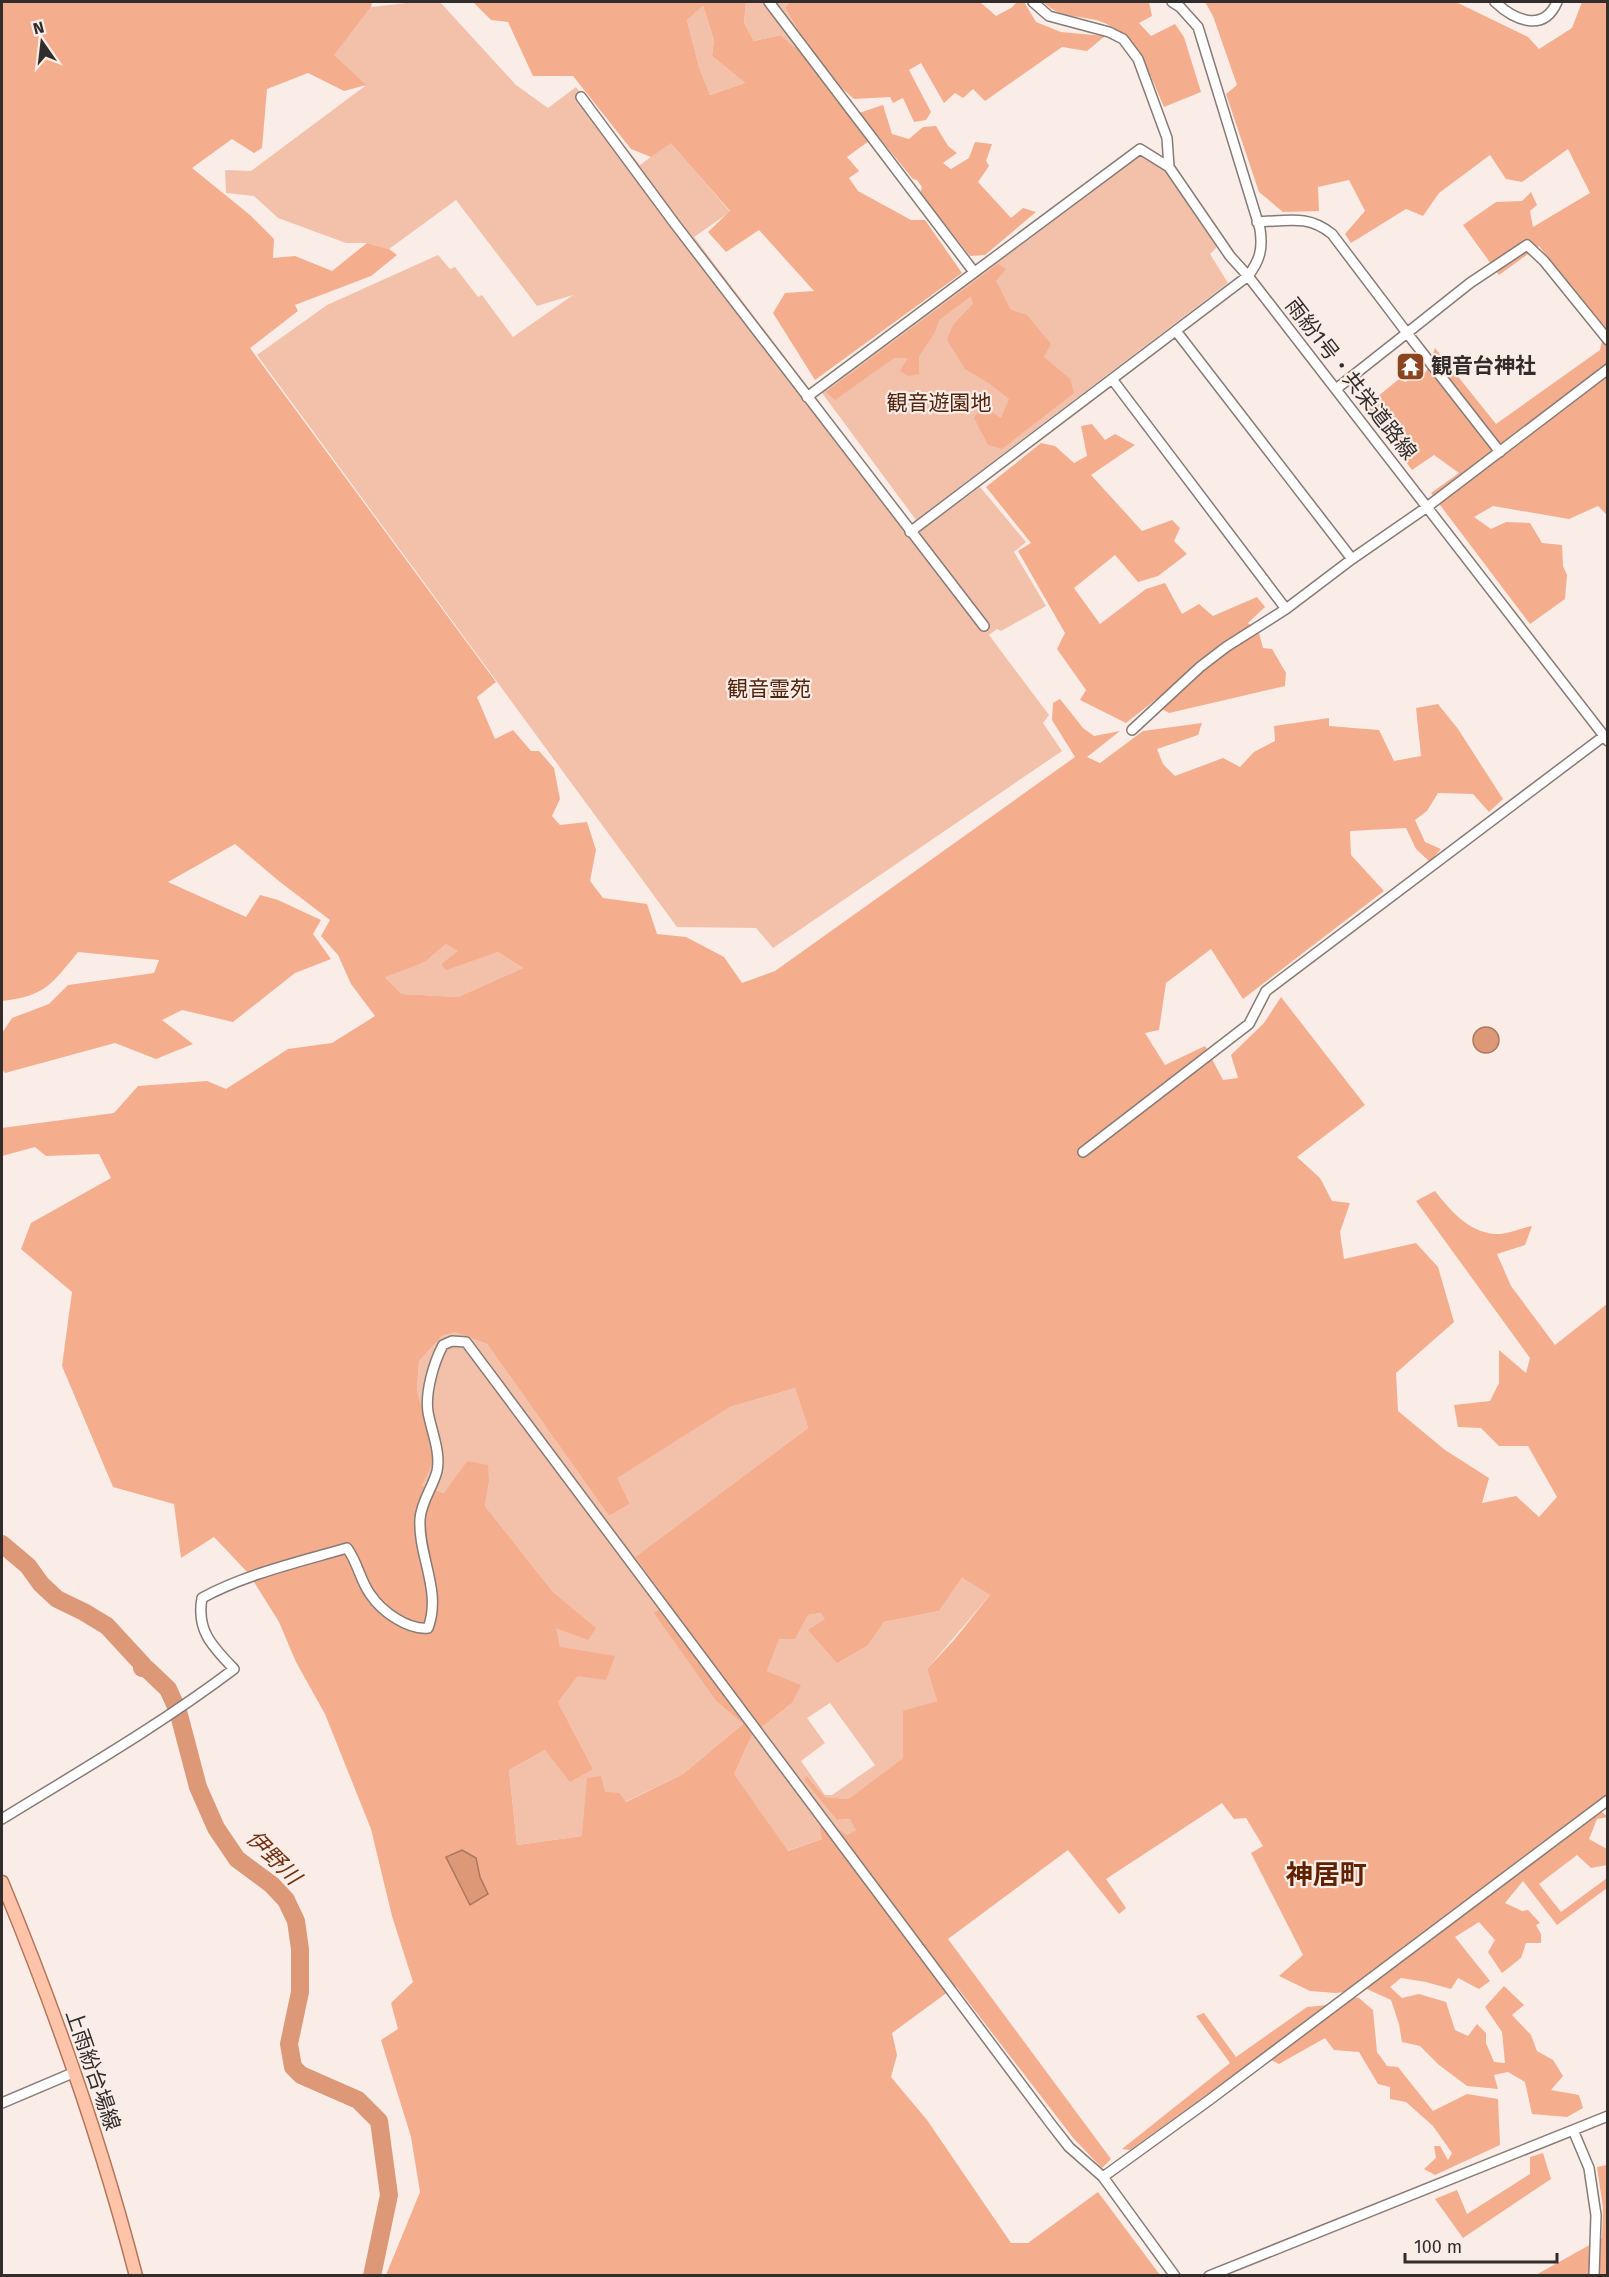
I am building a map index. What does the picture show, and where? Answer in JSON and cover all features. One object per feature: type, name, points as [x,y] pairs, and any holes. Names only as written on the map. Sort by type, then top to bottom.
[{"type":"main road","name":"上雨紛台場線","points":[[2,1882],[75,2072],[120,2213],[136,2276]]},
{"type":"street","points":[[769,2],[974,272]]},
{"type":"street","points":[[1034,2],[1050,16],[1109,32],[1123,39],[1138,58],[1164,128],[1169,167]]},
{"type":"street","points":[[910,532],[1248,276],[1258,263],[1262,248],[1257,222],[1198,27],[1180,7],[1172,2]]},
{"type":"street","points":[[1495,2],[1511,16],[1524,21],[1540,18],[1550,13],[1557,2]]},
{"type":"street","points":[[581,97],[675,224],[984,626]]},
{"type":"street","points":[[807,397],[1140,149],[1169,167]]},
{"type":"street","name":"雨紛1号・共栄道路線","points":[[1169,167],[1230,256],[1248,276],[1606,738]]},
{"type":"street","points":[[1257,222],[1307,220],[1320,224],[1332,234],[1500,452]]},
{"type":"street","points":[[1336,389],[1470,283],[1527,245],[1545,261],[1608,340]]},
{"type":"street","points":[[1176,331],[1352,559]]},
{"type":"street","points":[[1132,730],[1200,667],[1226,647],[1286,609],[1352,559],[1427,507],[1608,369]]},
{"type":"street","points":[[1112,379],[1286,609]]},
{"type":"street","points":[[1083,1152],[1249,1024],[1266,991],[1606,738]]},
{"type":"street","points":[[2,1819],[148,1729],[234,1670],[205,1635],[200,1612],[202,1598],[215,1591],[283,1566],[347,1548],[355,1558],[369,1593],[378,1604],[400,1621],[418,1629],[428,1628],[434,1614],[433,1598],[422,1544],[420,1518],[438,1470],[435,1441],[428,1410],[432,1371],[444,1345],[452,1341],[466,1342],[1044,2115],[1069,2147],[1103,2177],[1174,2276]]},
{"type":"street","points":[[1103,2177],[1208,2101],[1608,1800]]},
{"type":"street","points":[[2,2103],[75,2072]]},
{"type":"street","points":[[1209,2276],[1608,2116]]},
{"type":"street","points":[[1573,2130],[1589,2168],[1596,2215],[1594,2276]]},
{"type":"green space","name":"観音霊苑","points":[[415,2],[440,2],[516,85],[548,108],[576,87],[640,165],[671,142],[730,212],[694,237],[918,533],[980,487],[1026,542],[1014,552],[1046,606],[1001,631],[997,629],[989,635],[1049,715],[1043,723],[1062,751],[773,948],[756,928],[677,927],[257,355],[327,305],[438,255],[450,269],[455,267],[478,297],[482,295],[513,337],[573,295],[537,306],[456,200],[389,249],[367,243],[346,243],[278,218],[254,196],[226,193],[225,170],[251,171],[365,86],[333,55],[371,7]]},
{"type":"green space","points":[[746,2],[790,2],[785,8],[803,38],[794,47],[781,35],[754,41],[744,23]]},
{"type":"green space","points":[[703,6],[714,40],[712,56],[745,83],[710,95],[699,67],[687,20]]},
{"type":"green space","name":"観音遊園地","points":[[1140,153],[1167,171],[1218,246],[1210,254],[1228,283],[916,520],[822,393]]},
{"type":"green space","points":[[446,944],[459,951],[441,964],[446,969],[498,952],[523,968],[458,997],[402,994],[384,976],[425,962]]},
{"type":"green space","points":[[455,1332],[487,1344],[609,1516],[630,1504],[616,1478],[730,1407],[795,1388],[808,1428],[635,1557],[668,1602],[655,1613],[716,1701],[743,1724],[683,1774],[625,1802],[582,1836],[517,1845],[509,1770],[545,1750],[593,1769],[558,1702],[578,1676],[560,1647],[555,1627],[595,1628],[553,1592],[485,1506],[489,1482],[467,1461],[445,1493],[422,1485],[417,1391],[419,1361],[442,1336]]},
{"type":"green space","points":[[962,1578],[990,1595],[927,1669],[937,1701],[903,1712],[903,1758],[848,1799],[825,1797],[807,1776],[837,1820],[851,1819],[857,1830],[847,1835],[822,1839],[787,1851],[734,1774],[752,1735],[791,1704],[800,1685],[767,1671],[779,1638],[795,1638],[808,1615],[821,1613],[826,1619],[809,1631],[868,1645],[884,1622],[939,1611]],"holes":[[[830,1703],[875,1765],[832,1795],[825,1795],[801,1761],[825,1743],[807,1718]]]},
{"type":"shaded area","points":[[2,2],[372,2],[371,7],[334,55],[366,85],[344,91],[308,73],[267,89],[262,148],[254,153],[232,139],[192,168],[250,215],[274,239],[273,258],[295,256],[332,271],[367,243],[389,249],[397,255],[371,276],[295,305],[298,311],[250,348],[496,682],[477,697],[495,739],[513,730],[531,751],[539,751],[554,768],[560,799],[552,816],[560,825],[587,822],[596,850],[590,881],[603,898],[647,904],[657,934],[686,937],[724,957],[742,983],[775,971],[1075,757],[1052,720],[1053,703],[1060,699],[1083,728],[1094,736],[1120,731],[1087,757],[1100,763],[1143,731],[1202,723],[1198,735],[1157,749],[1163,764],[1175,776],[1223,758],[1240,767],[1254,752],[1275,741],[1274,726],[1329,718],[1329,726],[1379,730],[1394,761],[1421,756],[1416,708],[1438,704],[1458,729],[1503,799],[1489,812],[1473,794],[1438,793],[1427,811],[1415,820],[1425,842],[1441,849],[1430,862],[1416,849],[1406,828],[1350,831],[1351,855],[1384,891],[1243,999],[1211,949],[1166,983],[1159,1030],[1145,1033],[1165,1065],[1205,1046],[1223,1080],[1238,1078],[1231,1055],[1264,1023],[1281,997],[1365,1105],[1297,1157],[1320,1178],[1332,1201],[1350,1203],[1340,1232],[1344,1259],[1416,1243],[1438,1267],[1454,1322],[1396,1373],[1398,1411],[1445,1450],[1489,1478],[1482,1503],[1516,1496],[1539,1517],[1557,1497],[1528,1446],[1499,1446],[1481,1428],[1458,1427],[1454,1405],[1490,1401],[1499,1383],[1499,1350],[1526,1373],[1530,1358],[1416,1201],[1435,1191],[1460,1219],[1485,1232],[1504,1233],[1532,1226],[1525,1245],[1497,1254],[1511,1286],[1555,1345],[1607,1304],[1608,1793],[1593,1805],[1608,1817],[1597,1819],[1589,1839],[1607,1849],[1607,1865],[1591,1868],[1577,1855],[1539,1884],[1561,1912],[1607,1878],[1607,1888],[1557,1925],[1523,1881],[1505,1903],[1522,1911],[1528,1910],[1540,1923],[1536,1925],[1541,1934],[1541,1943],[1526,1943],[1521,1958],[1502,1973],[1488,1952],[1495,1940],[1479,1922],[1455,1937],[1490,1981],[1479,1989],[1458,1978],[1451,1989],[1401,1978],[1390,1987],[1402,1998],[1419,1994],[1446,2002],[1455,2030],[1468,2036],[1477,2024],[1486,2033],[1486,2043],[1494,2062],[1505,2063],[1502,2032],[1485,2007],[1504,1986],[1524,2005],[1512,2015],[1531,2035],[1537,2051],[1553,2060],[1563,2076],[1551,2090],[1579,2095],[1583,2108],[1567,2117],[1532,2114],[1525,2082],[1508,2072],[1494,2075],[1498,2089],[1467,2086],[1439,2065],[1420,2046],[1402,2042],[1391,2000],[1367,1989],[1336,1993],[1310,1991],[1279,1976],[1303,1955],[1251,1853],[1263,1846],[1246,1818],[1234,1819],[1222,1803],[1106,1879],[1126,1908],[1119,1914],[1068,1850],[948,1939],[1111,2159],[1102,2168],[1074,2139],[956,1986],[892,2033],[897,2055],[891,2077],[927,2120],[1011,2243],[1028,2243],[1098,2192],[1160,2275],[386,2275],[420,2192],[411,2137],[381,2040],[398,2029],[391,2003],[413,1982],[392,1916],[371,1829],[325,1714],[296,1662],[279,1622],[249,1574],[214,1537],[181,1558],[174,1504],[113,1487],[62,1366],[72,1292],[21,1249],[31,1223],[111,1178],[99,1154],[46,1156],[35,1147],[2,1156],[2,1128],[114,1113],[138,1086],[207,1081],[226,1089],[288,1049],[332,1043],[375,1016],[351,984],[338,955],[321,936],[330,920],[235,844],[168,882],[246,917],[260,895],[278,900],[321,920],[313,934],[331,959],[295,973],[233,1022],[182,1010],[162,1020],[193,1044],[156,1059],[115,1043],[5,1073],[2,1069],[2,1033],[12,1018],[49,1004],[68,985],[154,973],[159,960],[78,952],[46,987],[28,996],[2,1001]],"holes":[[[446,944],[458,951],[441,964],[446,970],[498,952],[523,968],[458,997],[402,994],[385,977],[425,962]],[[455,1332],[487,1344],[609,1516],[630,1504],[617,1478],[730,1407],[795,1388],[808,1428],[635,1557],[668,1602],[654,1613],[716,1701],[743,1724],[683,1774],[626,1802],[619,1793],[605,1792],[601,1776],[587,1778],[582,1836],[517,1845],[509,1770],[545,1750],[570,1782],[593,1769],[558,1702],[578,1676],[606,1680],[615,1656],[560,1647],[556,1628],[588,1640],[596,1628],[553,1592],[485,1506],[489,1482],[488,1465],[467,1461],[444,1493],[422,1485],[435,1458],[417,1391],[419,1361],[442,1336]],[[962,1578],[990,1595],[927,1669],[937,1701],[903,1711],[903,1758],[848,1799],[825,1797],[807,1776],[804,1780],[837,1820],[850,1819],[856,1830],[847,1835],[828,1822],[820,1827],[822,1839],[788,1851],[734,1774],[752,1735],[792,1703],[801,1685],[767,1671],[779,1639],[795,1639],[808,1615],[821,1613],[825,1619],[808,1630],[837,1663],[868,1645],[884,1622],[939,1611]]]},
{"type":"shaded area","points":[[473,2],[746,2],[744,23],[754,41],[781,35],[794,47],[803,38],[785,8],[790,2],[980,2],[996,16],[1017,2],[1024,2],[1036,22],[1061,32],[1105,36],[1087,51],[1062,47],[985,101],[973,89],[963,98],[955,93],[944,103],[921,63],[909,70],[931,112],[926,120],[914,122],[903,98],[893,103],[890,97],[854,99],[837,84],[829,87],[869,141],[847,157],[859,171],[849,178],[858,191],[911,220],[925,220],[962,273],[815,380],[773,313],[785,293],[814,291],[759,230],[726,252],[708,232],[730,211],[671,143],[651,157],[631,149],[573,76],[533,76],[508,22],[491,20]],"holes":[[[703,6],[714,40],[712,56],[745,83],[710,95],[699,67],[687,20]]]},
{"type":"shaded area","points":[[1043,2],[1149,2],[1152,16],[1139,23],[1151,36],[1175,24],[1184,37],[1201,92],[1164,107],[1147,68],[1123,35],[1099,21],[1057,12]]},
{"type":"shaded area","points":[[1205,2],[1458,3],[1528,37],[1539,49],[1572,28],[1582,2],[1607,2],[1607,515],[1598,506],[1569,519],[1493,506],[1474,517],[1491,529],[1506,522],[1530,523],[1542,543],[1562,545],[1563,566],[1567,575],[1565,599],[1530,624],[1431,493],[1459,473],[1434,455],[1412,470],[1365,407],[1399,379],[1405,382],[1426,372],[1435,348],[1496,424],[1600,350],[1605,328],[1539,246],[1499,275],[1463,225],[1496,202],[1522,201],[1531,192],[1537,205],[1530,211],[1533,227],[1590,193],[1568,149],[1522,182],[1506,179],[1490,155],[1439,193],[1423,216],[1406,209],[1351,243],[1345,234],[1365,211],[1349,180],[1318,187],[1319,211],[1283,212],[1259,192],[1226,94],[1237,85],[1213,16]]},
{"type":"shaded area","points":[[883,105],[892,134],[909,139],[923,127],[936,126],[948,146],[957,153],[943,163],[951,169],[969,158],[975,142],[992,144],[986,161],[989,166],[978,182],[1011,218],[1023,208],[1036,212],[985,255],[970,256],[920,193],[922,187],[917,180],[913,179],[859,113]]},
{"type":"shaded area","points":[[998,264],[1006,269],[996,281],[1011,310],[1027,315],[1051,344],[1044,357],[1070,379],[1074,393],[1002,449],[988,445],[974,418],[982,406],[1001,418],[1009,399],[965,369],[947,340],[953,325],[973,304],[971,296],[939,320],[935,332],[919,356],[919,374],[908,376],[900,371],[908,358],[894,358],[835,400],[826,392]]},
{"type":"shaded area","points":[[1092,424],[1105,440],[1115,434],[1135,445],[1091,475],[1142,531],[1172,520],[1180,528],[1174,541],[1187,554],[1158,576],[1138,582],[1115,555],[1074,588],[1100,624],[1146,589],[1165,583],[1182,614],[1199,604],[1213,616],[1257,597],[1265,607],[1248,623],[1259,633],[1263,648],[1272,649],[1286,673],[1285,686],[1169,713],[1162,709],[1198,673],[1177,683],[1126,723],[1080,700],[1086,690],[1057,649],[1065,633],[1018,551],[1031,543],[986,487],[1041,443],[1055,446],[1074,463],[1087,456],[1081,426]]},
{"type":"shaded area","points":[[1486,1027],[1495,1031],[1499,1040],[1495,1049],[1486,1053],[1477,1049],[1473,1040],[1477,1031]]},
{"type":"shaded area","points":[[462,1850],[476,1858],[480,1877],[488,1894],[470,1905],[446,1857]]},
{"type":"shaded area","points":[[1343,1996],[1359,1998],[1373,2010],[1377,2052],[1387,2066],[1398,2067],[1433,2111],[1467,2094],[1498,2099],[1500,2145],[1435,2175],[1424,2169],[1436,2158],[1434,2146],[1440,2146],[1448,2160],[1452,2153],[1433,2126],[1406,2102],[1390,2099],[1390,2087],[1378,2084],[1359,2052],[1334,2050],[1325,2038],[1279,2064],[1262,2055],[1130,2150],[1122,2149],[1230,2063],[1196,2016],[1204,2013],[1236,2057],[1307,2007],[1328,2005]]},
{"type":"shaded area","points":[[1543,2153],[1551,2179],[1463,2238],[1435,2199],[1457,2190],[1467,2214],[1530,2174],[1530,2157]]},
{"type":"shaded area","points":[[1607,2165],[1607,2275],[1534,2276],[1602,2238],[1603,2208],[1597,2167]]},
{"type":"waterway","name":"伊野川","points":[[2,1544],[28,1566],[41,1584],[57,1599],[107,1626],[143,1665],[142,1668],[147,1669],[168,1689],[178,1711],[198,1787],[216,1828],[237,1859],[272,1885],[286,1900],[296,1921],[300,1949],[300,1992],[289,2044],[293,2067],[301,2075],[358,2100],[379,2121],[389,2195],[372,2276]]},
{"type":"place","name":"観音台神社","points":[[1410,366]]},
{"type":"district","name":"神居町","points":[[1326,1875]]}]
